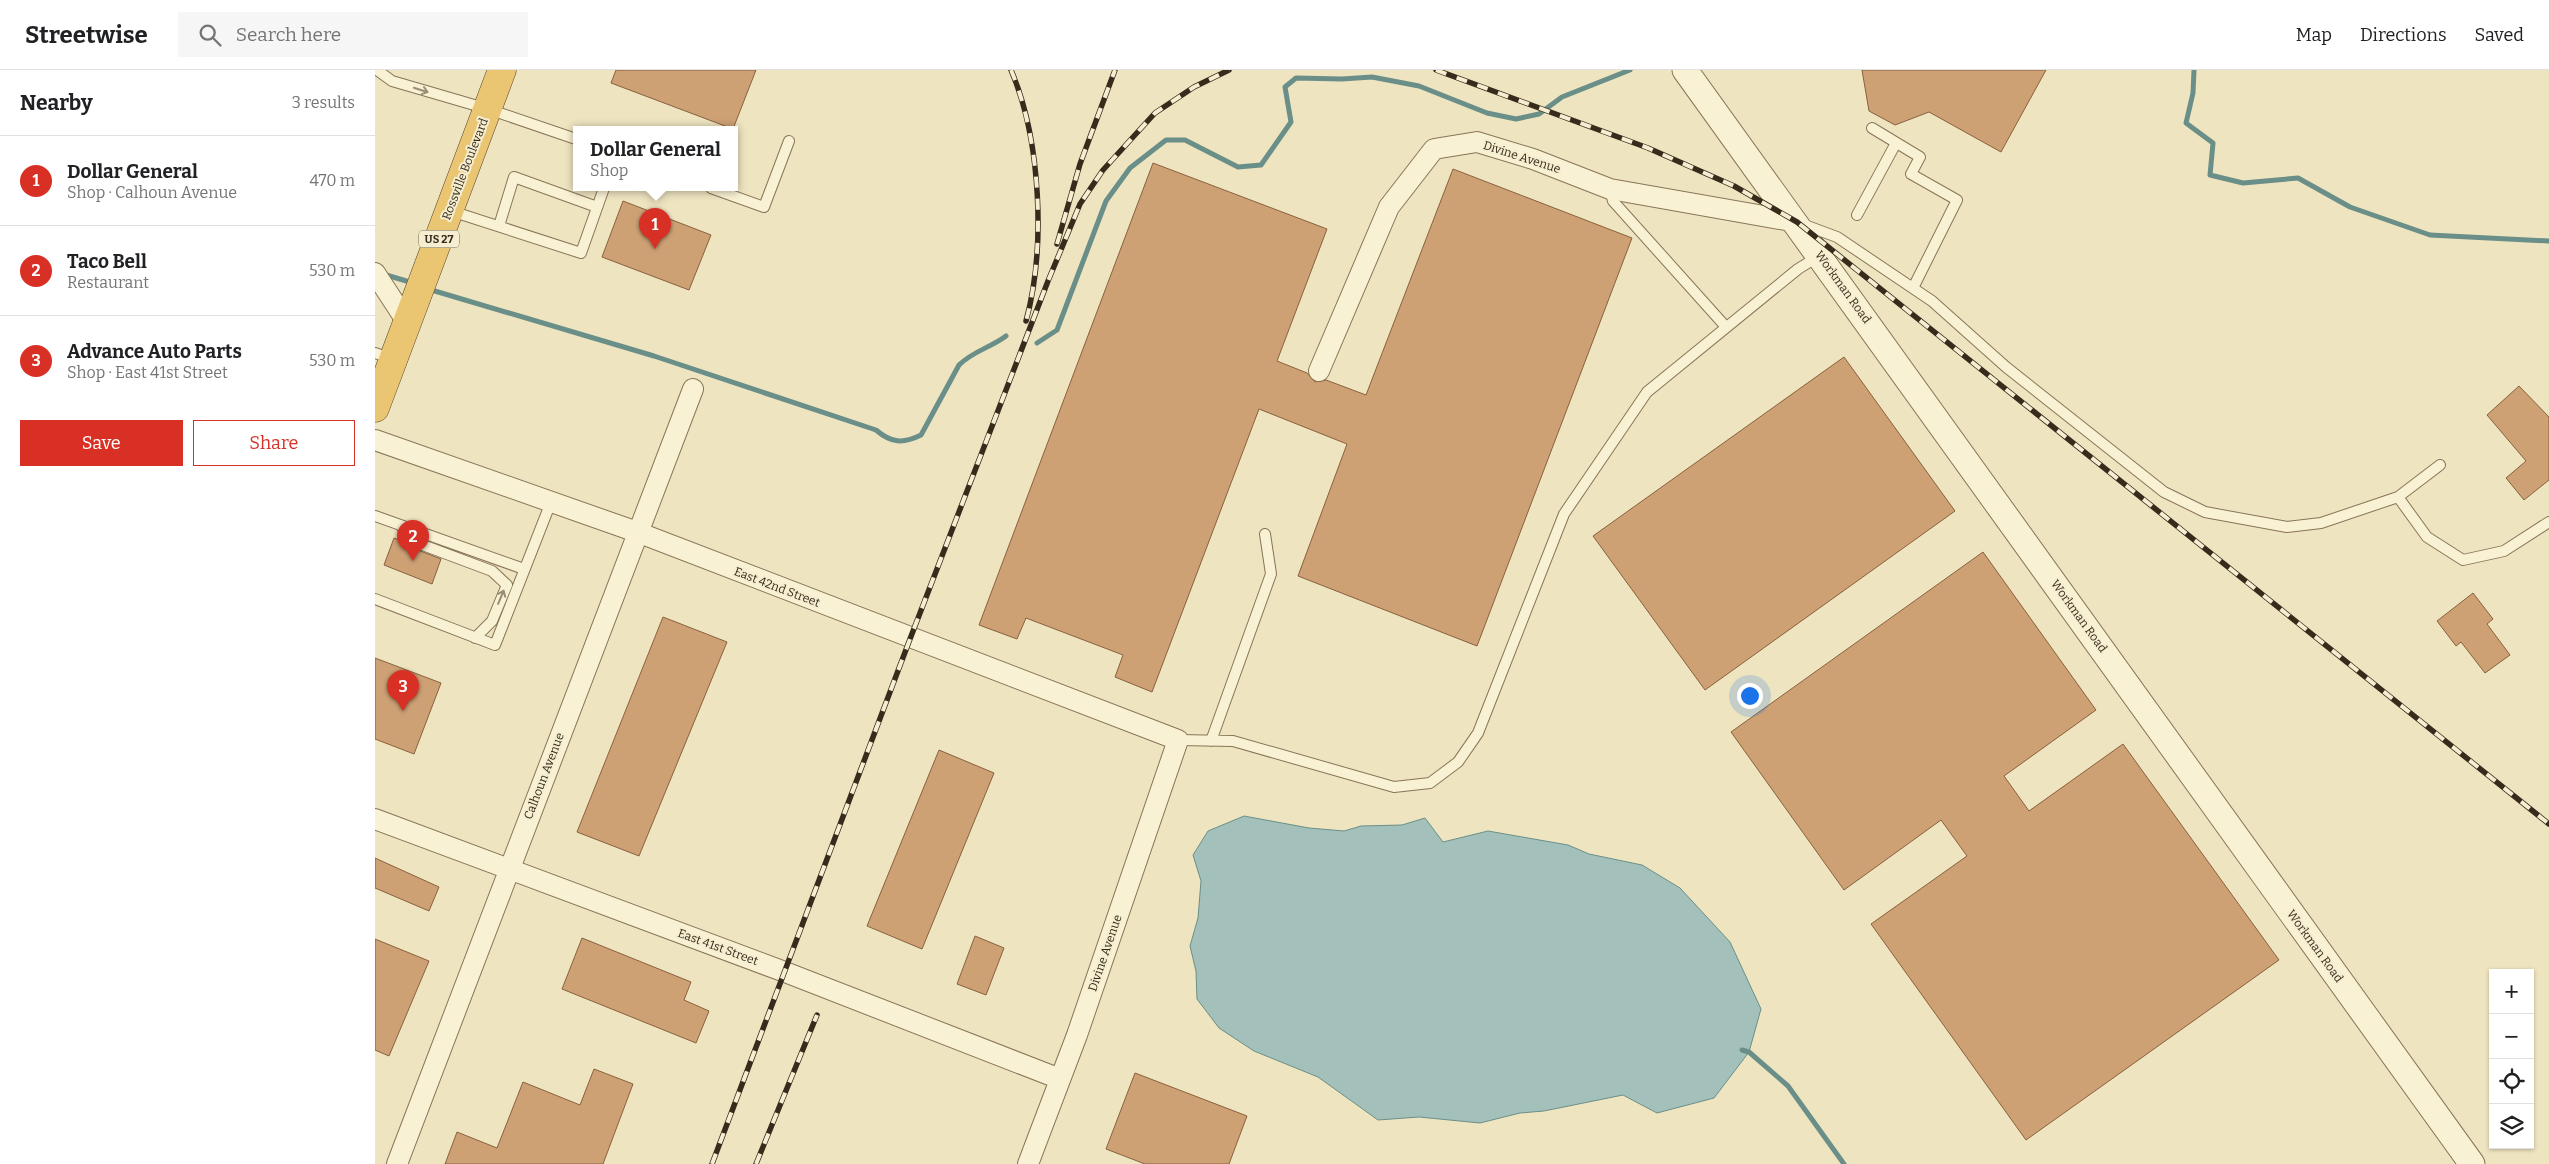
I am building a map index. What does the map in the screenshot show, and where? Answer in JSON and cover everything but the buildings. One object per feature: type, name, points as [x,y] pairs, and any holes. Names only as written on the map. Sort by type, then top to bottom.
[{"type":"highway","name":"Rossville Boulevard","points":[[375,408],[384,356],[407,322],[502,70]]},
{"type":"street","name":"Workman Road","points":[[1685,70],[1797,222],[2472,1164]]},
{"type":"street","name":"Divine Avenue","points":[[1319,372],[1389,207],[1434,149],[1477,142],[1533,159],[1610,189],[1797,222]]},
{"type":"street","points":[[376,278],[407,322]]},
{"type":"street","name":"Calhoun Avenue","points":[[397,1164],[693,389]]},
{"type":"street","name":"East 42nd Street","points":[[375,440],[637,532],[1178,740]]},
{"type":"street","name":"Divine Avenue","points":[[1028,1164],[1060,1079],[1178,740]]},
{"type":"street","name":"East 41st Street","points":[[375,819],[785,972],[1060,1079]]},
{"type":"lane","points":[[377,70],[392,81],[488,109],[573,139]]},
{"type":"lane","points":[[1872,128],[1920,157],[1911,174],[1957,200],[1913,288]]},
{"type":"lane","points":[[719,191],[764,207],[789,141]]},
{"type":"lane","points":[[1857,215],[1896,142]]},
{"type":"lane","points":[[499,226],[514,177],[597,207]]},
{"type":"lane","points":[[1610,189],[1613,201],[1726,327]]},
{"type":"lane","points":[[450,211],[581,253],[603,191]]},
{"type":"lane","points":[[1797,222],[1837,237],[1932,301],[2006,367],[2157,486],[2205,512],[2287,527],[2321,523],[2398,497],[2440,465]]},
{"type":"lane","points":[[1178,740],[1233,741],[1394,787],[1430,783],[1459,762],[1478,733],[1564,514],[1647,392],[1798,269],[1820,255]]},
{"type":"lane","points":[[2398,497],[2427,536],[2463,560],[2504,551],[2549,522]]},
{"type":"lane","points":[[375,599],[495,645],[551,502]]},
{"type":"lane","points":[[375,516],[524,569]]},
{"type":"lane","points":[[401,526],[412,540],[493,571],[507,585],[491,621],[475,638]]},
{"type":"lane","points":[[1211,741],[1271,574],[1265,534]]},
{"type":"water","points":[[1244,816],[1309,828],[1344,831],[1361,826],[1402,825],[1425,818],[1443,842],[1488,831],[1568,845],[1589,854],[1642,865],[1680,888],[1730,942],[1761,1009],[1749,1052],[1714,1098],[1657,1113],[1623,1095],[1544,1111],[1520,1113],[1480,1123],[1419,1117],[1378,1120],[1318,1077],[1254,1051],[1219,1028],[1197,999],[1196,971],[1190,946],[1198,918],[1201,881],[1193,855],[1208,831]]},
{"type":"waterway","points":[[1037,343],[1057,330],[1106,201],[1130,168],[1166,140],[1185,140],[1238,167],[1261,165],[1291,122],[1285,87],[1296,78],[1342,79],[1372,77],[1419,86],[1487,113],[1516,119],[1539,114],[1562,97],[1630,70]]},
{"type":"waterway","points":[[2194,70],[2193,93],[2186,123],[2213,143],[2210,175],[2243,183],[2298,178],[2350,207],[2430,235],[2549,241]]},
{"type":"waterway","points":[[383,274],[413,283]]},
{"type":"waterway","points":[[428,289],[654,356],[876,430],[887,438],[897,441],[908,440],[921,435],[959,365],[970,356],[1006,336]]},
{"type":"waterway","points":[[1742,1050],[1749,1052],[1788,1086],[1844,1164]]},
{"type":"railway","points":[[1011,70],[1029,128],[1037,194],[1038,228],[1036,261],[1026,321]]},
{"type":"railway","points":[[1057,244],[1080,164],[1115,70]]},
{"type":"railway","points":[[712,1164],[910,639],[1048,281],[1080,204],[1103,170],[1155,113],[1194,87],[1229,70]]},
{"type":"railway","points":[[1436,70],[1648,148],[1734,186],[1797,222],[2549,824]]},
{"type":"railway","points":[[756,1164],[817,1015]]},
{"type":"place","name":"Dollar General","points":[[655,249]]},
{"type":"place","name":"Taco Bell","points":[[413,561]]},
{"type":"place","name":"Advance Auto Parts","points":[[403,711]]}]
